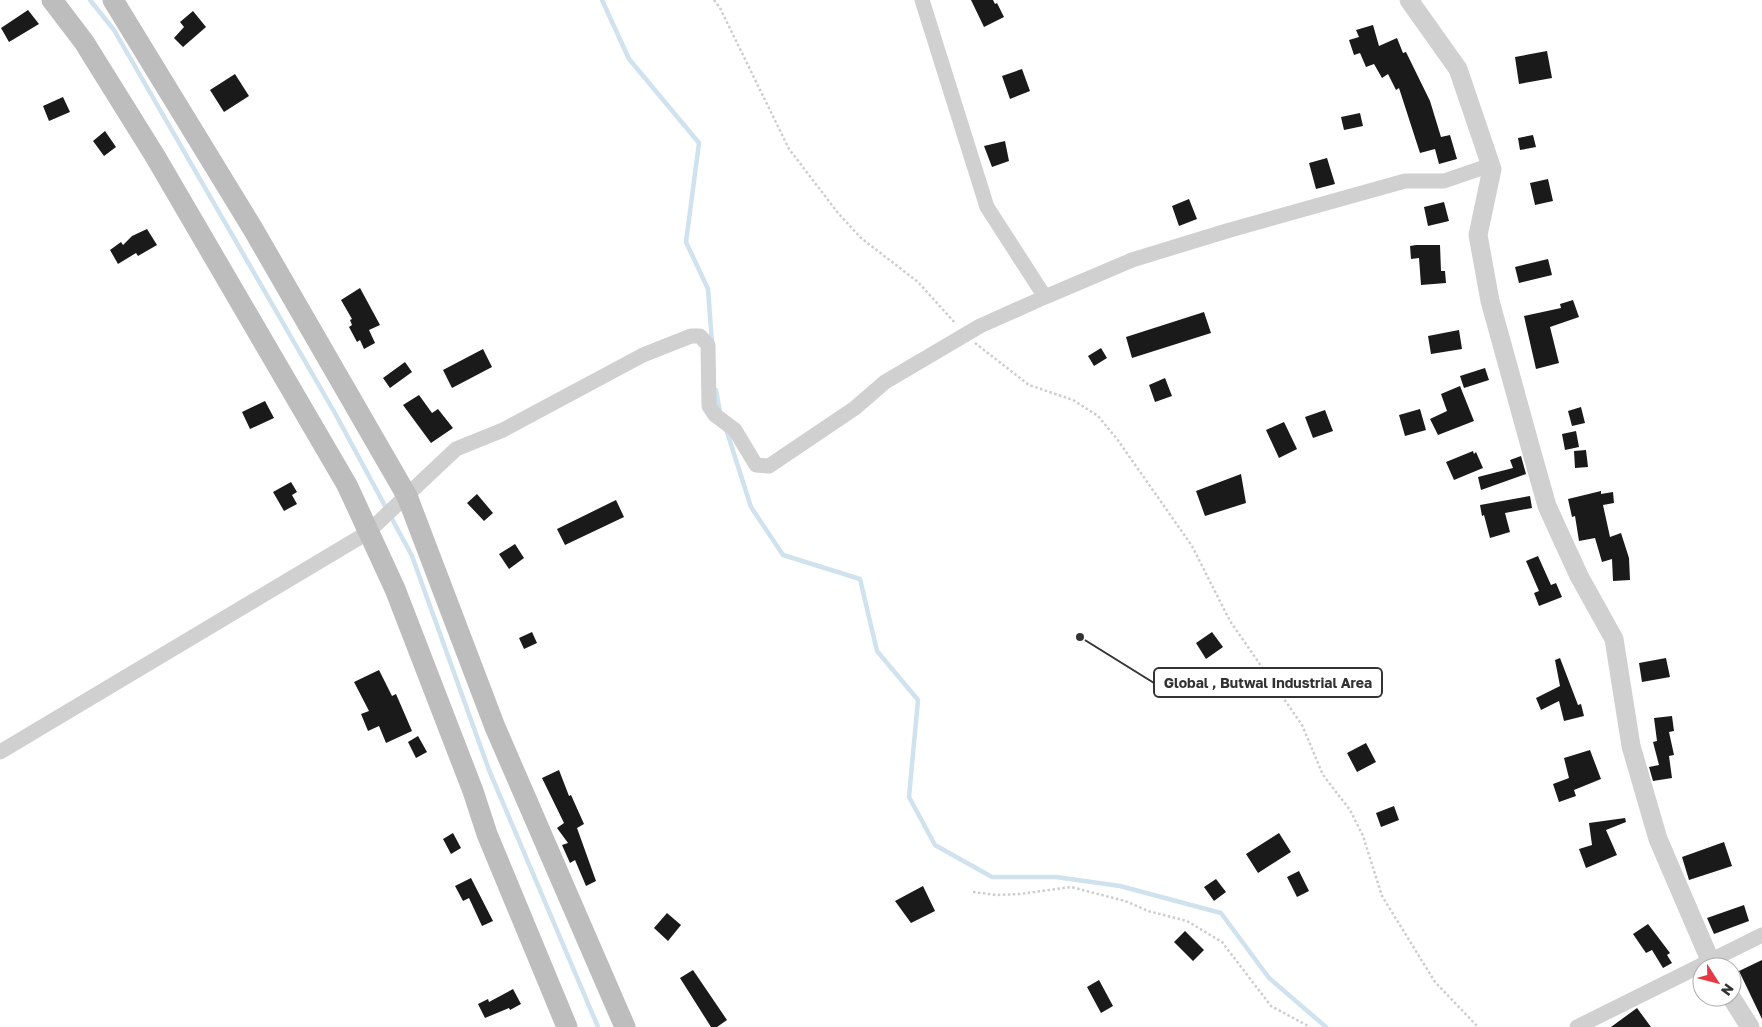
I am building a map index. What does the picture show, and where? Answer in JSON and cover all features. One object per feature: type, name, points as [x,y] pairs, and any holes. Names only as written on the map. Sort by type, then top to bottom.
[{"type":"main road","points":[[52,0],[84,42],[234,290],[347,485],[367,533],[375,544],[395,589],[467,774],[487,834],[567,1027]]},
{"type":"main road","points":[[113,0],[253,229],[403,500],[495,727],[625,1027]]},
{"type":"street","points":[[922,0],[986,207],[1045,297]]},
{"type":"street","points":[[1408,0],[1458,69],[1492,169],[1478,235],[1498,330],[1547,506],[1579,576],[1614,639],[1631,746],[1655,830],[1708,957]]},
{"type":"street","points":[[0,752],[367,533],[456,449],[503,430],[643,355],[691,336],[700,336],[708,345],[709,406],[715,415],[729,423],[756,465],[768,466],[855,408],[884,382],[980,326],[1132,260],[1230,230],[1405,181],[1444,181],[1482,168],[1492,169]]},
{"type":"street","points":[[1721,957],[1762,935]]},
{"type":"street","points":[[1577,1027],[1692,972]]},
{"type":"street","points":[[1737,1007],[1750,1027]]},
{"type":"path","points":[[714,0],[720,8],[789,149],[838,213],[861,238],[918,282],[966,335],[1006,369],[1029,385],[1073,400],[1098,416],[1117,439],[1192,546],[1230,621],[1302,725],[1323,775],[1350,810],[1364,836],[1382,896],[1435,982],[1478,1027]]},
{"type":"path","points":[[973,892],[996,895],[1020,894],[1071,887],[1126,901],[1148,911],[1187,921],[1222,942],[1271,1006],[1310,1027]]},
{"type":"building","points":[[971,0],[993,0],[995,4],[997,3],[1004,17],[984,27]]},
{"type":"building","points":[[28,10],[39,24],[9,42],[1,28]]},
{"type":"building","points":[[193,11],[206,27],[183,47],[174,38],[184,27],[180,22]]},
{"type":"building","points":[[1373,25],[1379,46],[1397,38],[1403,53],[1406,52],[1430,101],[1441,137],[1450,135],[1457,159],[1439,164],[1435,149],[1420,153],[1399,88],[1396,90],[1388,74],[1382,78],[1374,64],[1366,67],[1360,53],[1354,55],[1349,40],[1359,37],[1356,30]]},
{"type":"building","points":[[1547,51],[1552,78],[1519,84],[1515,57]]},
{"type":"building","points":[[1022,69],[1030,91],[1010,99],[1002,76]]},
{"type":"building","points":[[235,74],[249,96],[224,112],[210,90]]},
{"type":"building","points":[[63,97],[70,112],[49,121],[43,106]]},
{"type":"building","points":[[1360,113],[1363,126],[1344,130],[1341,117]]},
{"type":"building","points":[[105,131],[116,147],[104,156],[93,141]]},
{"type":"building","points":[[1533,135],[1536,147],[1520,150],[1518,138]]},
{"type":"building","points":[[1005,141],[1009,161],[992,167],[984,146]]},
{"type":"building","points":[[1327,158],[1335,184],[1316,189],[1309,163]]},
{"type":"building","points":[[1548,179],[1553,201],[1535,205],[1530,183]]},
{"type":"building","points":[[1189,199],[1197,219],[1179,226],[1172,206]]},
{"type":"building","points":[[1444,202],[1449,221],[1428,226],[1424,207]]},
{"type":"building","points":[[147,229],[157,245],[138,256],[136,253],[118,264],[110,250],[121,242],[123,245],[132,236]]},
{"type":"building","points":[[1440,245],[1441,271],[1445,271],[1446,283],[1421,285],[1419,258],[1411,259],[1410,246]]},
{"type":"building","points":[[1548,259],[1552,275],[1519,283],[1515,267]]},
{"type":"building","points":[[360,288],[380,325],[369,330],[375,343],[364,349],[360,340],[357,342],[349,327],[352,325],[350,320],[352,319],[341,300]]},
{"type":"building","points":[[1573,300],[1579,317],[1550,327],[1559,363],[1536,369],[1524,316],[1561,308],[1560,304]]},
{"type":"building","points":[[1204,312],[1211,333],[1132,358],[1126,337]]},
{"type":"building","points":[[1459,330],[1462,349],[1431,354],[1428,336]]},
{"type":"building","points":[[1101,348],[1107,358],[1094,366],[1088,356]]},
{"type":"building","points":[[483,349],[492,367],[452,388],[443,370]]},
{"type":"building","points":[[405,362],[412,372],[390,388],[383,378]]},
{"type":"building","points":[[1485,368],[1489,380],[1464,388],[1460,376]]},
{"type":"building","points":[[1165,378],[1172,396],[1155,402],[1149,385]]},
{"type":"building","points":[[1460,386],[1474,421],[1438,435],[1430,419],[1447,411],[1441,394]]},
{"type":"building","points":[[419,395],[432,413],[438,409],[453,428],[431,443],[403,405]]},
{"type":"building","points":[[265,401],[274,418],[250,429],[242,412]]},
{"type":"building","points":[[1581,407],[1585,423],[1572,426],[1568,411]]},
{"type":"building","points":[[1420,409],[1426,430],[1405,436],[1399,415]]},
{"type":"building","points":[[1325,410],[1333,431],[1313,438],[1305,417]]},
{"type":"building","points":[[1284,422],[1297,449],[1279,458],[1266,430]]},
{"type":"building","points":[[1576,431],[1579,447],[1565,450],[1562,434]]},
{"type":"building","points":[[1586,450],[1588,467],[1575,468],[1574,451]]},
{"type":"building","points":[[1473,451],[1474,454],[1476,452],[1483,468],[1454,480],[1446,462]]},
{"type":"building","points":[[1521,456],[1526,474],[1481,490],[1478,477],[1513,468],[1510,460]]},
{"type":"building","points":[[1241,474],[1246,503],[1205,516],[1196,491]]},
{"type":"building","points":[[291,482],[297,492],[292,495],[297,504],[284,511],[273,492]]},
{"type":"building","points":[[1601,491],[1601,494],[1613,492],[1614,503],[1603,505],[1610,537],[1621,533],[1629,558],[1630,580],[1613,581],[1612,559],[1602,562],[1595,538],[1579,541],[1575,516],[1572,517],[1568,499]]},
{"type":"building","points":[[477,494],[493,513],[484,521],[467,503]]},
{"type":"building","points":[[1530,496],[1532,508],[1505,513],[1510,532],[1490,538],[1480,505]]},
{"type":"building","points":[[616,500],[624,517],[565,545],[557,529]]},
{"type":"building","points":[[515,544],[524,558],[509,569],[499,554]]},
{"type":"building","points":[[1538,556],[1551,585],[1556,583],[1562,597],[1539,606],[1534,593],[1539,591],[1526,561]]},
{"type":"building","points":[[532,632],[537,643],[524,649],[519,638]]},
{"type":"building","points":[[1212,632],[1223,647],[1206,659],[1196,643]]},
{"type":"building","points":[[1560,658],[1578,705],[1581,704],[1584,716],[1564,721],[1559,701],[1541,710],[1536,698],[1560,686],[1555,660]]},
{"type":"building","points":[[1666,658],[1670,677],[1642,682],[1639,663]]},
{"type":"building","points":[[379,670],[392,696],[396,694],[412,731],[386,743],[379,726],[368,731],[361,714],[369,711],[354,682]]},
{"type":"building","points":[[1672,716],[1674,731],[1669,732],[1674,755],[1669,756],[1672,778],[1653,781],[1649,767],[1659,765],[1653,742],[1657,741],[1654,718]]},
{"type":"building","points":[[418,736],[427,752],[416,758],[408,742]]},
{"type":"building","points":[[1366,743],[1376,762],[1357,772],[1347,753]]},
{"type":"building","points":[[1590,750],[1601,779],[1574,790],[1576,796],[1559,802],[1553,784],[1569,778],[1564,758]]},
{"type":"building","points":[[559,770],[569,796],[571,795],[584,824],[577,828],[596,881],[586,886],[575,860],[570,863],[562,845],[568,843],[557,828],[564,823],[542,778]]},
{"type":"building","points":[[1394,806],[1399,820],[1381,827],[1376,813]]},
{"type":"building","points":[[1625,818],[1626,822],[1606,830],[1617,855],[1586,868],[1579,849],[1592,845],[1589,823]]},
{"type":"building","points":[[453,833],[461,848],[451,854],[443,839]]},
{"type":"building","points":[[1279,833],[1291,852],[1258,873],[1246,854]]},
{"type":"building","points":[[1724,842],[1732,866],[1689,880],[1682,857]]},
{"type":"building","points":[[1299,871],[1309,891],[1297,897],[1287,877]]},
{"type":"building","points":[[471,878],[493,921],[482,926],[469,898],[463,901],[455,886]]},
{"type":"building","points":[[1216,879],[1226,892],[1214,901],[1204,887]]},
{"type":"building","points":[[923,886],[935,911],[911,923],[895,901]]},
{"type":"building","points":[[1744,905],[1749,921],[1714,934],[1707,918]]},
{"type":"building","points":[[667,913],[681,925],[668,941],[654,928]]},
{"type":"building","points":[[1648,924],[1670,953],[1667,955],[1672,963],[1663,968],[1652,950],[1646,953],[1633,934]]},
{"type":"building","points":[[1185,931],[1204,950],[1193,961],[1174,942]]},
{"type":"building","points":[[1762,960],[1762,1019],[1742,977],[1742,970]]},
{"type":"building","points":[[693,970],[727,1020],[717,1027],[711,1027],[680,978]]},
{"type":"building","points":[[1099,980],[1113,1006],[1101,1013],[1087,987]]},
{"type":"building","points":[[513,989],[521,1004],[510,1010],[509,1008],[485,1018],[478,1004],[488,999],[489,1002]]},
{"type":"building","points":[[1637,1008],[1651,1027],[1611,1027]]},
{"type":"waterway","points":[[90,0],[114,30],[336,415],[412,556],[489,770],[598,1027]]},
{"type":"waterway","points":[[602,0],[629,59],[699,143],[686,242],[708,289],[712,343]]},
{"type":"waterway","points":[[716,390],[720,412]]},
{"type":"waterway","points":[[726,429],[751,507],[783,555],[860,579],[877,651],[918,700],[909,797],[935,845],[992,877],[1056,877],[1120,886],[1221,913],[1269,978],[1326,1027]]},
{"type":"place","name":"Global , Butwal Industrial Area","points":[[1080,637]]}]
